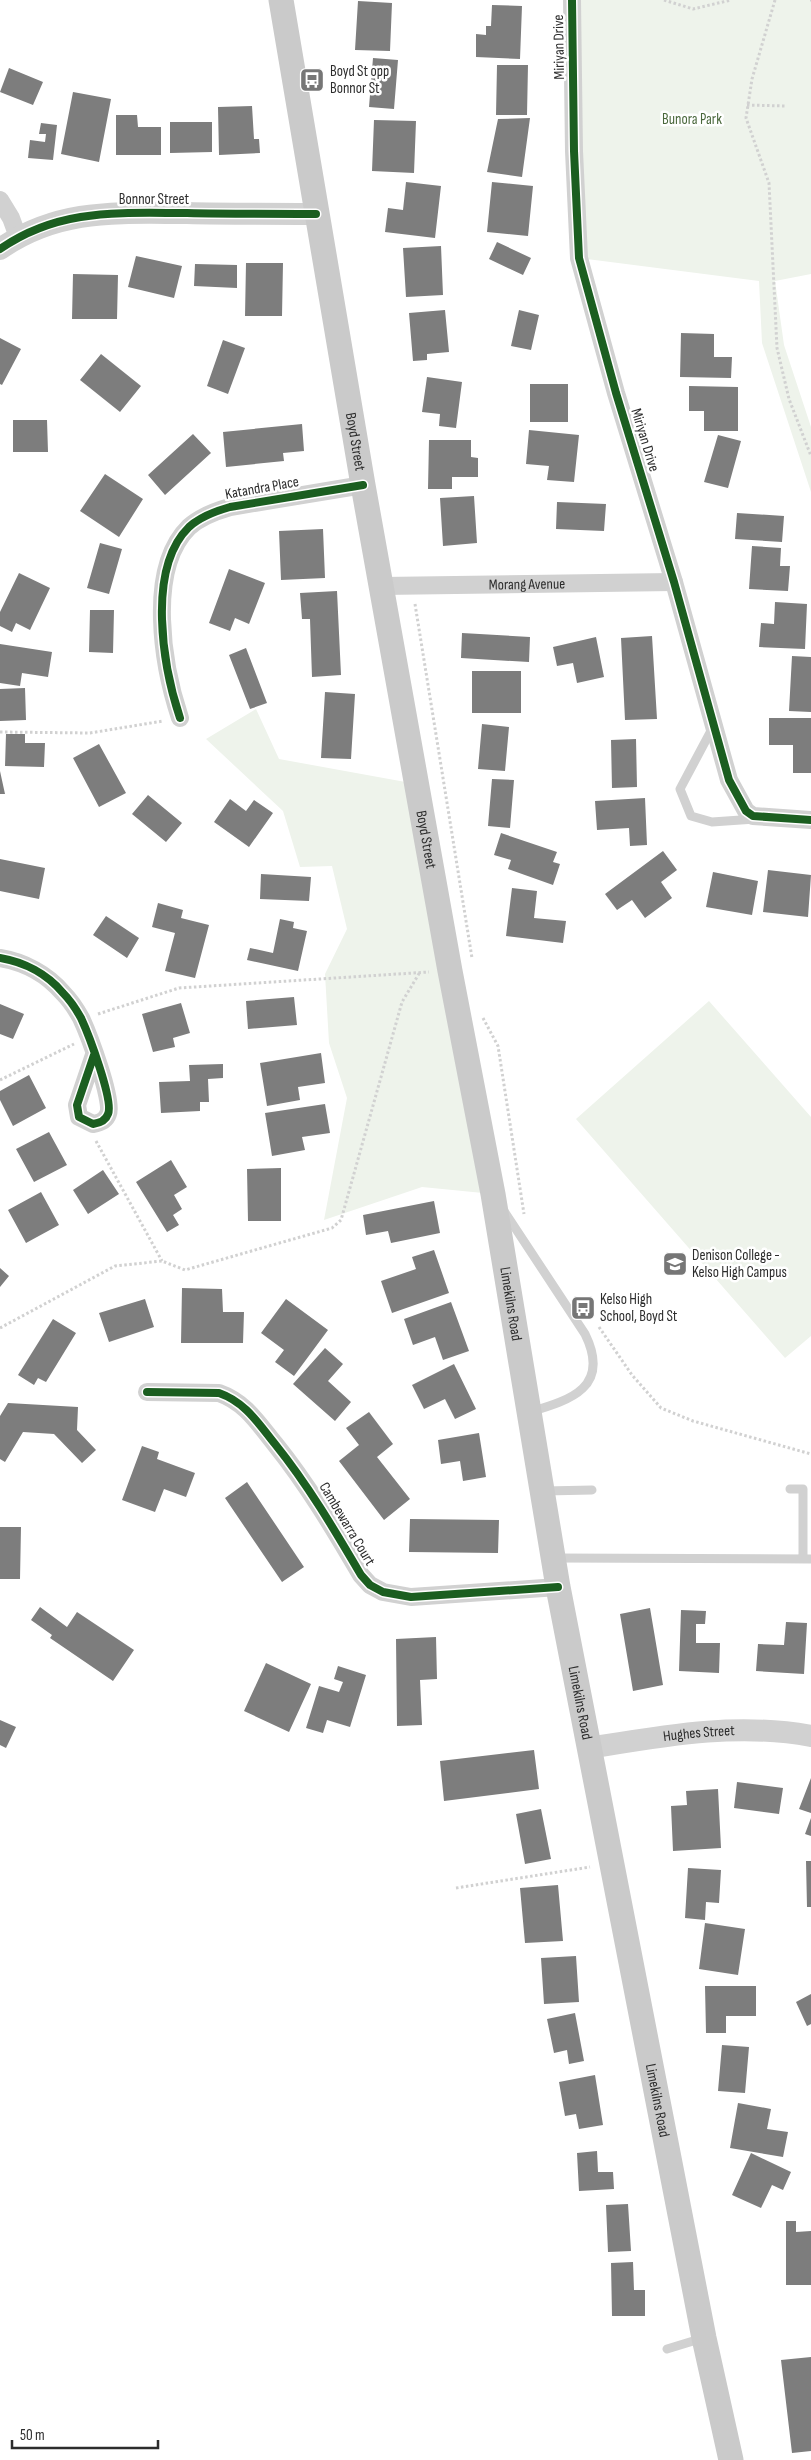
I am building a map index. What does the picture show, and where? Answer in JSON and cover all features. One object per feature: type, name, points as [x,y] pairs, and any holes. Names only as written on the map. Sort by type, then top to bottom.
[{"type":"main road","name":"Boyd Street","points":[[281,0],[363,485],[445,941]]},
{"type":"main road","name":"Limekilns Road","points":[[445,941],[462,969],[493,1194],[558,1587],[610,1863],[704,2338],[731,2460]]},
{"type":"street","name":"Miriyan Drive","points":[[572,0],[574,151],[579,258],[616,393],[674,582],[729,780],[746,811],[753,816],[811,820]]},
{"type":"street","points":[[0,200],[11,218],[9,243]]},
{"type":"street","name":"Bonnor Street","points":[[9,243],[43,225],[103,213],[316,214]]},
{"type":"street","name":"Katandra Place","points":[[180,718],[165,664],[163,632],[166,570],[174,546],[190,526],[211,513],[230,507],[363,485]]},
{"type":"street","name":"Morang Avenue","points":[[382,586],[674,582]]},
{"type":"street","points":[[0,958],[30,967],[47,978],[62,991],[81,1019],[94,1055],[110,1106],[105,1119],[93,1124],[83,1121],[76,1112],[94,1055]]},
{"type":"street","name":"Cambewarra Court","points":[[147,1392],[219,1393],[247,1409],[306,1484],[361,1575],[370,1585],[383,1592],[411,1597],[558,1587]]},
{"type":"street","name":"Hughes Street","points":[[589,1748],[690,1732],[735,1729],[811,1736]]},
{"type":"lane","name":"Miriyan Drive","points":[[714,725],[680,789],[691,816],[712,822],[766,818]]},
{"type":"lane","points":[[493,1194],[585,1334],[593,1355],[590,1378],[577,1394],[569,1400],[528,1412]]},
{"type":"lane","points":[[554,1558],[807,1559],[803,1489],[790,1489]]},
{"type":"lane","points":[[542,1491],[592,1490]]},
{"type":"lane","points":[[667,2349],[704,2338]]},
{"type":"path","points":[[664,0],[692,9],[731,0]]},
{"type":"path","points":[[775,0],[752,79],[746,118],[768,183],[777,348],[789,399],[811,456]]},
{"type":"path","points":[[747,105],[786,106]]},
{"type":"path","points":[[81,1019],[137,1003],[179,988],[462,969],[412,585]]},
{"type":"path","points":[[0,732],[90,733],[180,718]]},
{"type":"path","points":[[0,1328],[115,1266],[162,1261],[185,1270],[332,1228],[341,1220],[402,1002],[420,972]]},
{"type":"path","points":[[482,1017],[498,1046],[524,1220]]},
{"type":"path","points":[[0,1080],[88,1038]]},
{"type":"path","points":[[93,1124],[97,1146],[162,1261]]},
{"type":"path","points":[[598,1326],[632,1375],[661,1408],[693,1421],[811,1454]]},
{"type":"path","points":[[456,1888],[610,1863]]},
{"type":"green space","name":"Bunora Park","points":[[572,0],[811,0],[811,274],[775,281],[784,345],[811,427],[811,492],[762,343],[759,281],[579,258]]},
{"type":"green space","points":[[256,709],[279,759],[411,783],[493,1194],[422,1187],[324,1220],[347,1098],[329,1043],[325,974],[347,929],[332,866],[300,867],[283,811],[206,739]]},
{"type":"green space","points":[[709,1001],[811,1117],[811,1336],[785,1358],[576,1119]]},
{"type":"building","points":[[358,1],[392,3],[390,51],[355,50]]},
{"type":"building","points":[[492,5],[522,6],[520,59],[476,57],[476,34],[486,35],[486,26],[491,26]]},
{"type":"building","points":[[373,58],[398,60],[394,109],[369,107]]},
{"type":"building","points":[[497,65],[528,65],[527,115],[496,115]]},
{"type":"building","points":[[9,68],[43,82],[33,105],[0,92]]},
{"type":"building","points":[[73,92],[111,99],[99,162],[61,154]]},
{"type":"building","points":[[252,106],[254,139],[259,139],[260,153],[219,155],[218,107]]},
{"type":"building","points":[[116,115],[137,115],[138,127],[161,127],[161,155],[116,155]]},
{"type":"building","points":[[530,118],[522,177],[487,172],[498,119]]},
{"type":"building","points":[[374,120],[416,121],[414,173],[372,171]]},
{"type":"building","points":[[170,122],[212,122],[212,152],[170,153]]},
{"type":"building","points":[[41,123],[57,125],[53,160],[28,158],[30,140],[45,142],[46,134],[39,134]]},
{"type":"building","points":[[406,182],[441,186],[435,238],[385,232],[388,208],[403,210]]},
{"type":"building","points":[[492,182],[533,186],[528,236],[487,232]]},
{"type":"building","points":[[497,242],[531,258],[523,275],[489,259]]},
{"type":"building","points":[[441,246],[443,295],[406,297],[403,248]]},
{"type":"building","points":[[136,256],[182,266],[174,298],[128,287]]},
{"type":"building","points":[[246,263],[283,263],[282,316],[245,316]]},
{"type":"building","points":[[195,264],[237,265],[237,288],[194,286]]},
{"type":"building","points":[[73,274],[118,275],[117,319],[72,319]]},
{"type":"building","points":[[445,310],[449,352],[427,354],[427,360],[413,361],[409,313]]},
{"type":"building","points":[[519,310],[539,315],[531,350],[511,346]]},
{"type":"building","points":[[681,333],[714,334],[714,357],[732,357],[731,378],[680,377]]},
{"type":"building","points":[[0,338],[21,349],[2,385],[0,384]]},
{"type":"building","points":[[223,340],[245,348],[228,394],[207,386]]},
{"type":"building","points":[[101,354],[141,386],[120,412],[80,380]]},
{"type":"building","points":[[427,377],[462,382],[456,428],[439,426],[440,414],[422,412]]},
{"type":"building","points":[[530,384],[568,384],[568,422],[530,422]]},
{"type":"building","points":[[689,386],[738,387],[738,431],[704,431],[704,411],[689,411]]},
{"type":"building","points":[[13,420],[47,420],[48,452],[13,452]]},
{"type":"building","points":[[302,424],[304,451],[283,453],[284,461],[226,467],[223,432]]},
{"type":"building","points":[[529,430],[579,435],[574,482],[547,480],[549,466],[526,464]]},
{"type":"building","points":[[193,434],[211,453],[165,495],[148,475]]},
{"type":"building","points":[[718,435],[741,441],[728,488],[704,482]]},
{"type":"building","points":[[429,440],[471,440],[471,457],[478,458],[478,477],[452,477],[452,489],[428,489]]},
{"type":"building","points":[[105,474],[143,499],[119,537],[80,511]]},
{"type":"building","points":[[474,496],[477,543],[443,546],[440,498]]},
{"type":"building","points":[[557,502],[606,504],[604,531],[556,529]]},
{"type":"building","points":[[737,513],[784,516],[782,542],[735,539]]},
{"type":"building","points":[[323,529],[325,578],[281,580],[279,531]]},
{"type":"building","points":[[100,543],[122,549],[109,594],[87,588]]},
{"type":"building","points":[[752,546],[781,548],[780,566],[790,566],[788,591],[749,589]]},
{"type":"building","points":[[229,569],[265,583],[249,624],[235,618],[230,631],[209,623]]},
{"type":"building","points":[[19,573],[50,588],[30,630],[16,623],[12,632],[0,626],[0,612]]},
{"type":"building","points":[[337,591],[341,675],[312,677],[310,619],[302,619],[300,593]]},
{"type":"building","points":[[775,602],[807,604],[805,649],[759,647],[761,623],[774,624]]},
{"type":"building","points":[[90,610],[114,610],[113,653],[89,652]]},
{"type":"building","points":[[462,633],[530,637],[529,662],[461,658]]},
{"type":"building","points":[[652,636],[657,719],[625,720],[621,638]]},
{"type":"building","points":[[596,637],[604,677],[577,683],[573,663],[557,666],[553,647]]},
{"type":"building","points":[[0,644],[52,652],[48,677],[22,673],[20,686],[0,683]]},
{"type":"building","points":[[246,648],[267,703],[250,709],[229,655]]},
{"type":"building","points":[[792,656],[811,657],[811,712],[789,711]]},
{"type":"building","points":[[472,671],[521,671],[521,713],[472,713]]},
{"type":"building","points":[[25,688],[26,720],[0,721],[0,689]]},
{"type":"building","points":[[325,692],[355,694],[351,759],[321,758]]},
{"type":"building","points":[[769,718],[811,718],[811,773],[793,773],[793,745],[769,745]]},
{"type":"building","points":[[482,724],[509,727],[505,771],[478,769]]},
{"type":"building","points":[[6,734],[25,734],[25,743],[45,743],[44,767],[5,766]]},
{"type":"building","points":[[636,739],[637,787],[612,788],[611,740]]},
{"type":"building","points":[[99,744],[126,793],[99,807],[73,758]]},
{"type":"building","points":[[0,771],[5,794],[0,794]]},
{"type":"building","points":[[492,779],[514,780],[510,828],[488,826]]},
{"type":"building","points":[[148,795],[182,823],[166,842],[132,814]]},
{"type":"building","points":[[645,798],[647,845],[630,846],[629,828],[597,830],[595,801]]},
{"type":"building","points":[[230,799],[246,811],[254,800],[273,813],[249,847],[214,822]]},
{"type":"building","points":[[501,833],[557,852],[553,862],[560,864],[553,885],[508,869],[511,860],[494,855]]},
{"type":"building","points":[[663,851],[677,870],[661,882],[672,898],[645,918],[632,900],[617,910],[605,894]]},
{"type":"building","points":[[0,859],[45,868],[39,899],[0,891]]},
{"type":"building","points":[[768,870],[811,875],[808,917],[763,912]]},
{"type":"building","points":[[713,872],[758,881],[752,915],[706,907]]},
{"type":"building","points":[[261,874],[311,877],[309,901],[260,899]]},
{"type":"building","points":[[512,888],[537,891],[534,918],[566,921],[563,943],[506,936]]},
{"type":"building","points":[[158,903],[183,910],[181,918],[209,925],[195,978],[165,971],[175,933],[152,927]]},
{"type":"building","points":[[106,916],[139,938],[127,958],[93,935]]},
{"type":"building","points":[[280,919],[294,922],[293,928],[307,931],[298,971],[247,960],[250,948],[273,953]]},
{"type":"building","points":[[294,997],[297,1025],[248,1029],[246,1001]]},
{"type":"building","points":[[181,1003],[190,1033],[173,1038],[175,1047],[153,1052],[142,1014]]},
{"type":"building","points":[[0,1004],[24,1014],[13,1039],[0,1034]]},
{"type":"building","points":[[321,1053],[325,1083],[298,1087],[300,1100],[267,1106],[260,1063]]},
{"type":"building","points":[[223,1064],[223,1078],[208,1079],[209,1102],[200,1102],[200,1111],[161,1113],[159,1082],[190,1081],[189,1065]]},
{"type":"building","points":[[29,1075],[46,1108],[13,1126],[0,1100],[0,1091]]},
{"type":"building","points":[[325,1104],[330,1133],[302,1137],[305,1150],[272,1156],[265,1113]]},
{"type":"building","points":[[49,1132],[67,1165],[34,1182],[16,1149]]},
{"type":"building","points":[[171,1160],[187,1187],[174,1195],[182,1209],[173,1215],[179,1225],[167,1232],[136,1182]]},
{"type":"building","points":[[281,1168],[281,1221],[248,1221],[247,1169]]},
{"type":"building","points":[[103,1170],[119,1194],[88,1214],[73,1190]]},
{"type":"building","points":[[41,1192],[59,1225],[26,1243],[8,1210]]},
{"type":"building","points":[[434,1201],[440,1233],[391,1243],[388,1231],[366,1235],[363,1215]]},
{"type":"building","points":[[434,1250],[449,1293],[392,1313],[381,1281],[416,1269],[412,1257]]},
{"type":"building","points":[[0,1268],[9,1276],[0,1287]]},
{"type":"building","points":[[182,1288],[222,1289],[223,1312],[244,1312],[243,1343],[181,1343]]},
{"type":"building","points":[[145,1299],[154,1327],[109,1342],[99,1313]]},
{"type":"building","points":[[286,1299],[328,1330],[294,1376],[275,1362],[284,1350],[261,1333]]},
{"type":"building","points":[[451,1302],[469,1351],[443,1360],[435,1337],[413,1345],[404,1319]]},
{"type":"building","points":[[53,1319],[76,1333],[46,1382],[38,1378],[34,1385],[18,1375]]},
{"type":"building","points":[[325,1348],[343,1364],[328,1381],[351,1402],[335,1421],[293,1384]]},
{"type":"building","points":[[454,1364],[476,1409],[455,1419],[445,1399],[424,1409],[412,1385]]},
{"type":"building","points":[[8,1403],[78,1407],[77,1430],[96,1450],[82,1463],[54,1434],[23,1432],[5,1462],[0,1459],[0,1416]]},
{"type":"building","points":[[369,1412],[393,1444],[377,1457],[410,1499],[384,1520],[339,1461],[359,1445],[346,1428]]},
{"type":"building","points":[[479,1433],[486,1477],[463,1481],[460,1461],[441,1464],[438,1440]]},
{"type":"building","points":[[142,1446],[159,1452],[157,1459],[195,1473],[186,1497],[164,1489],[155,1512],[122,1500]]},
{"type":"building","points":[[247,1482],[304,1567],[282,1582],[225,1498]]},
{"type":"building","points":[[410,1519],[499,1520],[498,1553],[409,1552]]},
{"type":"building","points":[[0,1527],[21,1527],[20,1579],[0,1579]]},
{"type":"building","points":[[40,1607],[67,1627],[77,1612],[134,1650],[113,1681],[50,1638],[52,1635],[31,1620]]},
{"type":"building","points":[[650,1608],[663,1685],[633,1691],[620,1614]]},
{"type":"building","points":[[681,1610],[706,1611],[705,1624],[696,1624],[696,1643],[720,1643],[719,1673],[679,1671]]},
{"type":"building","points":[[786,1622],[807,1623],[804,1674],[756,1671],[758,1644],[784,1645]]},
{"type":"building","points":[[436,1637],[437,1679],[420,1680],[422,1725],[397,1726],[396,1639]]},
{"type":"building","points":[[266,1663],[311,1684],[289,1732],[244,1711]]},
{"type":"building","points":[[338,1666],[366,1675],[350,1727],[327,1720],[323,1733],[306,1728],[319,1686],[339,1692],[343,1682],[334,1679]]},
{"type":"building","points":[[0,1720],[16,1727],[6,1748],[0,1745]]},
{"type":"building","points":[[534,1750],[539,1789],[444,1801],[440,1761]]},
{"type":"building","points":[[811,1778],[811,1813],[799,1809]]},
{"type":"building","points":[[737,1782],[783,1788],[779,1814],[734,1808]]},
{"type":"building","points":[[718,1789],[721,1848],[673,1851],[671,1806],[687,1805],[686,1791]]},
{"type":"building","points":[[541,1809],[551,1859],[525,1864],[516,1814]]},
{"type":"building","points":[[811,1818],[811,1836],[805,1834]]},
{"type":"building","points":[[806,1861],[811,1861],[811,1907],[807,1907]]},
{"type":"building","points":[[688,1868],[721,1870],[719,1903],[706,1902],[705,1920],[685,1918]]},
{"type":"building","points":[[558,1885],[563,1941],[525,1943],[520,1888]]},
{"type":"building","points":[[705,1923],[745,1929],[738,1975],[699,1969]]},
{"type":"building","points":[[576,1956],[579,2002],[544,2004],[541,1958]]},
{"type":"building","points":[[705,1986],[756,1986],[756,2016],[726,2016],[726,2033],[706,2033]]},
{"type":"building","points":[[811,1994],[811,2024],[807,2026],[796,2002]]},
{"type":"building","points":[[575,2013],[584,2061],[569,2064],[567,2050],[554,2053],[547,2019]]},
{"type":"building","points":[[722,2045],[749,2047],[745,2093],[718,2091]]},
{"type":"building","points":[[595,2075],[603,2125],[579,2129],[576,2114],[565,2116],[559,2082]]},
{"type":"building","points":[[738,2103],[771,2109],[767,2129],[788,2132],[783,2157],[730,2148]]},
{"type":"building","points":[[597,2151],[598,2172],[613,2172],[614,2189],[579,2191],[577,2153]]},
{"type":"building","points":[[751,2153],[791,2172],[783,2190],[772,2185],[761,2208],[732,2195]]},
{"type":"building","points":[[628,2204],[631,2251],[608,2252],[606,2205]]},
{"type":"building","points":[[786,2221],[796,2221],[796,2232],[811,2231],[811,2285],[786,2285]]},
{"type":"building","points":[[633,2262],[634,2290],[645,2290],[645,2316],[612,2316],[611,2263]]},
{"type":"building","points":[[811,2357],[811,2451],[792,2453],[781,2360]]},
{"type":"cycle path","points":[[572,0],[574,151],[579,258],[616,393],[674,582],[729,780],[746,811],[753,816],[811,820]]},
{"type":"cycle path","points":[[0,249],[44,226],[90,216],[137,213],[316,214]]},
{"type":"cycle path","points":[[180,718],[168,673],[164,646],[163,592],[167,567],[176,545],[189,527],[208,515],[230,507],[363,485]]},
{"type":"cycle path","points":[[0,958],[18,962],[50,980],[68,999],[81,1018],[104,1082],[109,1107],[106,1118],[93,1124],[79,1117],[77,1105],[94,1055]]},
{"type":"cycle path","points":[[147,1392],[219,1393],[244,1408],[263,1428],[299,1475],[361,1575],[370,1585],[383,1592],[411,1597],[558,1587]]},
{"type":"place","name":"Boyd St opp Bonnor St","points":[[312,80]]},
{"type":"place","name":"Denison College - Kelso High Campus","points":[[675,1264]]},
{"type":"place","name":"Kelso High School, Boyd St","points":[[583,1308]]}]
